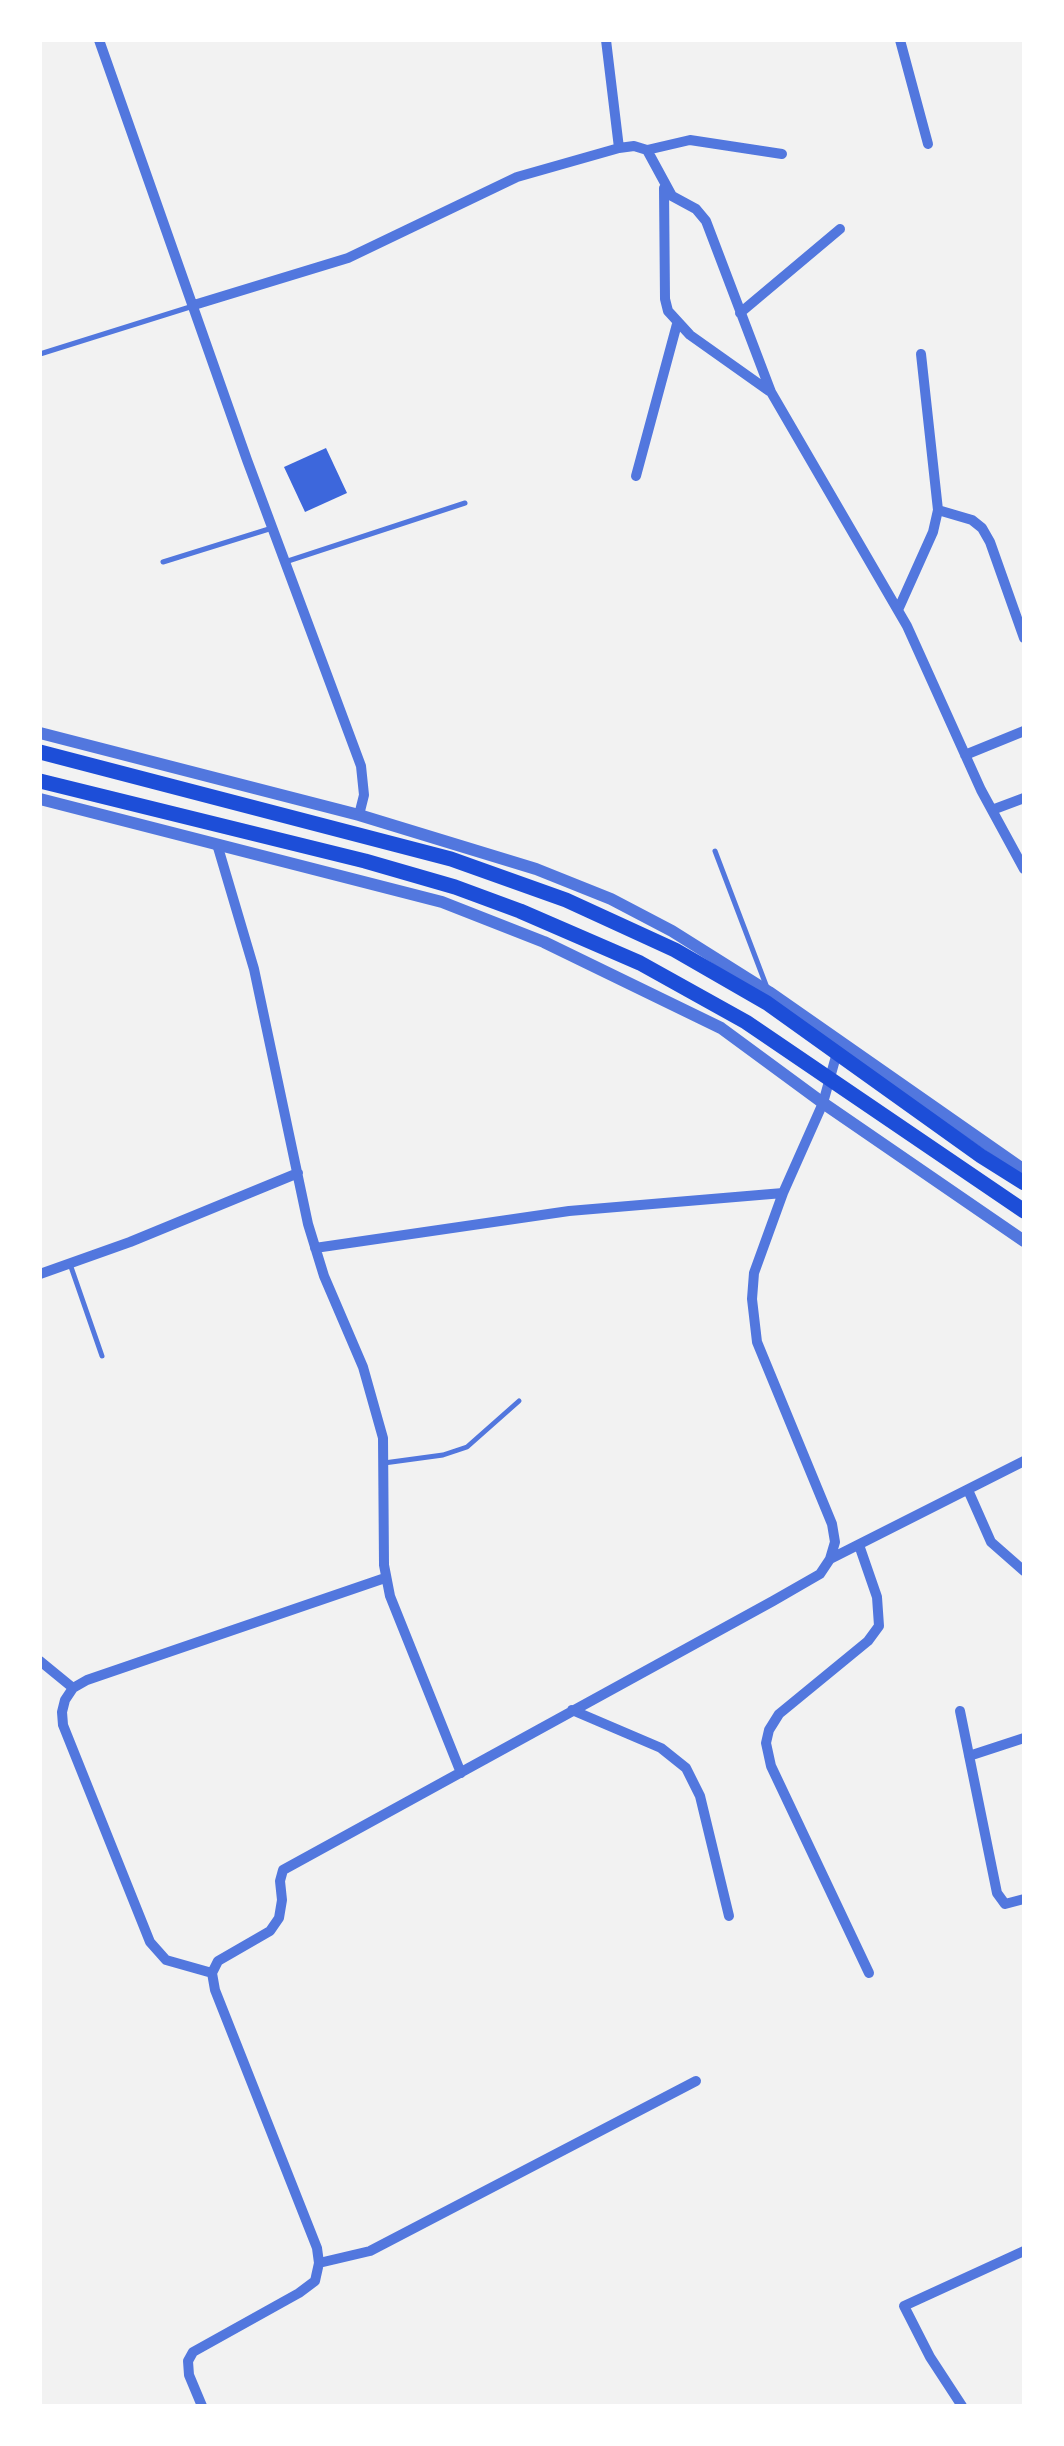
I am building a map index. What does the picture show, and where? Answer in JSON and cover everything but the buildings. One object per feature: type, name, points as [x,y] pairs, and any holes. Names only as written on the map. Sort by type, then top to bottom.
[{"type":"highway","points":[[40,752],[451,860],[566,900],[675,950],[766,1003],[1024,1183]]},
{"type":"highway","points":[[40,780],[455,887],[640,963],[746,1022],[1024,1210]]},
{"type":"street","points":[[99,40],[361,766],[364,796],[359,815]]},
{"type":"street","points":[[606,40],[619,148]]},
{"type":"street","points":[[900,40],[928,144]]},
{"type":"street","points":[[194,306],[348,258],[517,177],[619,148],[634,146],[647,150],[690,140],[782,154]]},
{"type":"street","points":[[647,150],[664,187],[706,222],[771,392],[898,610],[981,790],[1024,869]]},
{"type":"street","points":[[664,187],[665,299],[677,324],[771,392]]},
{"type":"street","points":[[740,313],[840,230]]},
{"type":"street","points":[[636,476],[677,324]]},
{"type":"street","points":[[898,610],[933,532],[938,510],[921,354]]},
{"type":"street","points":[[938,510],[972,520],[982,528],[1022,623],[1024,638]]},
{"type":"street","points":[[966,758],[1024,731]]},
{"type":"street","points":[[40,733],[359,815],[536,869],[611,899],[769,992],[1024,1170]]},
{"type":"street","points":[[992,810],[1024,798]]},
{"type":"street","points":[[40,799],[442,902],[544,942],[721,1028],[822,1103],[1024,1241]]},
{"type":"street","points":[[217,844],[254,968],[315,1248],[370,1388],[383,1438],[385,1578],[461,1773]]},
{"type":"street","points":[[202,2406],[188,2362],[194,2352],[299,2293],[315,2281],[319,2263],[317,2248],[215,1990],[212,1973],[218,1961],[270,1930],[279,1918],[284,1870],[820,1574],[830,1559],[835,1542],[832,1524],[757,1342],[753,1322],[754,1272],[782,1193],[822,1103],[840,1042]]},
{"type":"street","points":[[40,1274],[298,1173]]},
{"type":"street","points":[[315,1248],[568,1211],[782,1193]]},
{"type":"street","points":[[830,1559],[1024,1461]]},
{"type":"street","points":[[968,1490],[991,1542],[1024,1571]]},
{"type":"street","points":[[859,1545],[878,1596],[879,1626],[868,1641],[779,1714],[766,1742],[771,1766],[869,1972]]},
{"type":"street","points":[[212,1973],[166,1960],[150,1942],[62,1712],[73,1688],[385,1578]]},
{"type":"street","points":[[40,1661],[73,1688]]},
{"type":"street","points":[[572,1710],[661,1748],[686,1768],[700,1796],[729,1916]]},
{"type":"street","points":[[960,1712],[997,1893],[1006,1904],[1024,1900]]},
{"type":"street","points":[[970,1756],[1024,1738]]},
{"type":"street","points":[[319,2263],[370,2251],[696,2081]]},
{"type":"street","points":[[962,2406],[930,2357],[904,2306],[1024,2252]]},
{"type":"lane","points":[[40,354],[194,306]]},
{"type":"lane","points":[[285,562],[465,503]]},
{"type":"lane","points":[[163,562],[272,528]]},
{"type":"lane","points":[[716,851],[769,992]]},
{"type":"lane","points":[[70,1264],[102,1356]]},
{"type":"lane","points":[[384,1462],[443,1455],[467,1447],[519,1401]]}]
